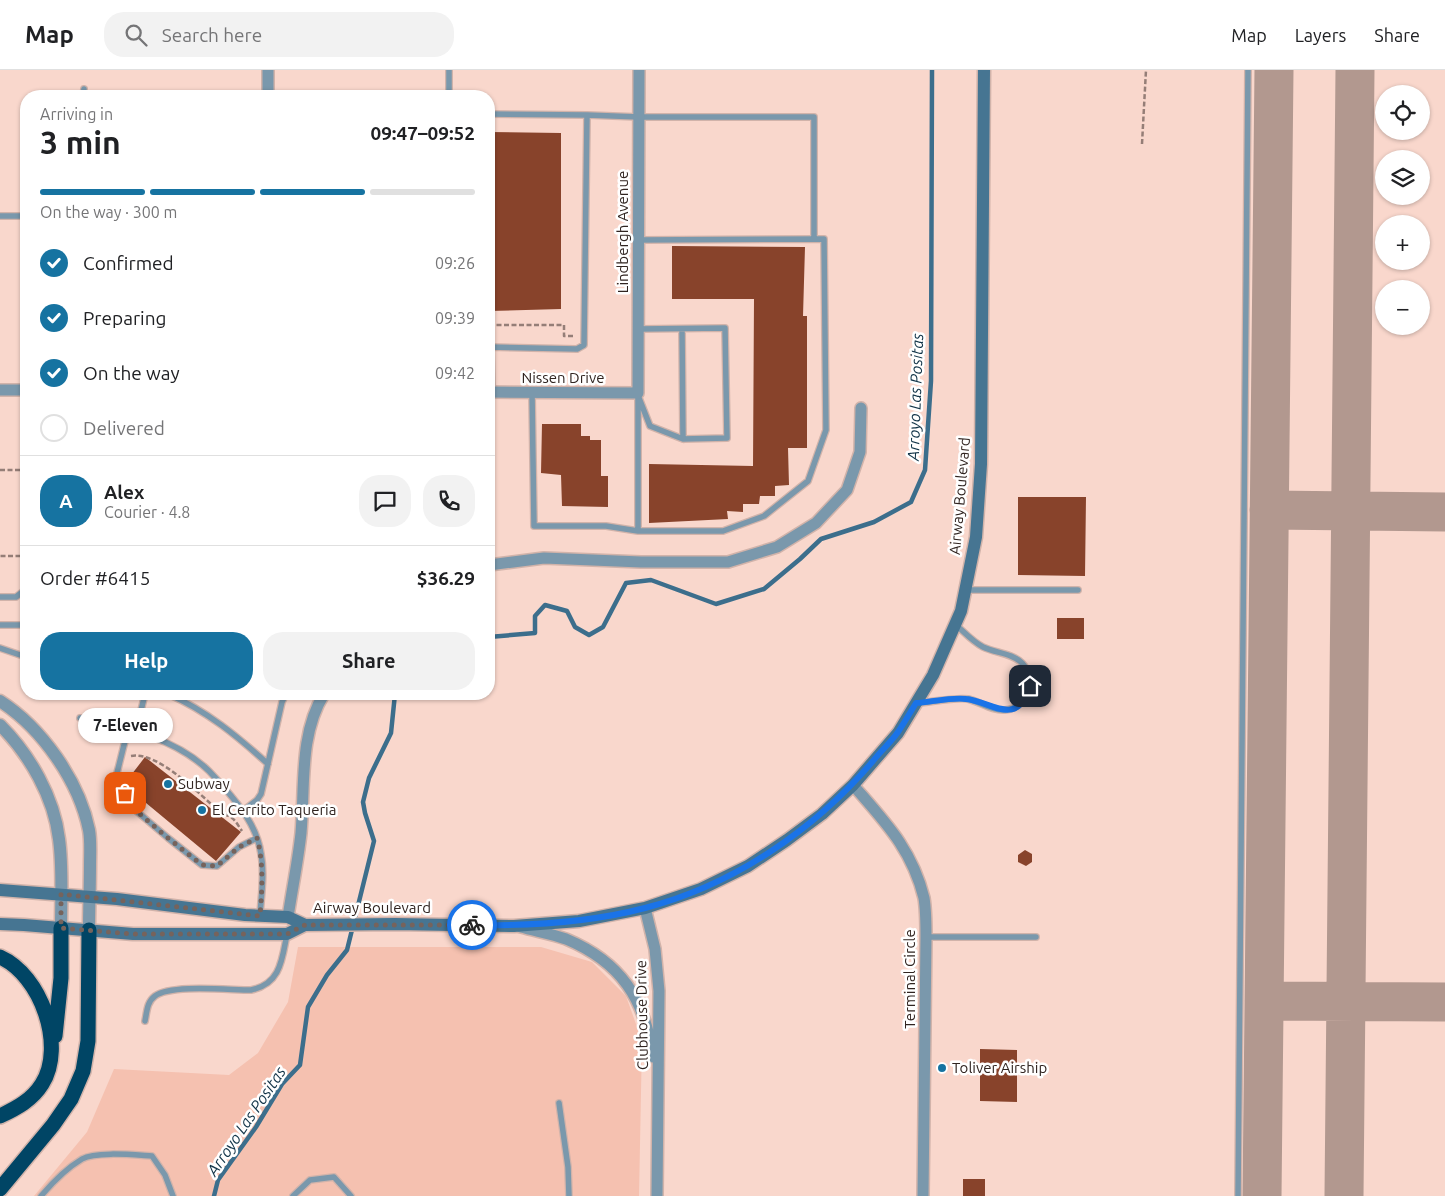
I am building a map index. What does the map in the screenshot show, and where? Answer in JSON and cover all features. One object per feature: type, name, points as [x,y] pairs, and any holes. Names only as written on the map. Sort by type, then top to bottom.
[{"type":"highway","points":[[0,1116],[22,1106],[42,1084],[49,1069],[53,1052],[61,978],[61,928]]},
{"type":"highway","points":[[0,1189],[53,1125],[70,1099],[83,1071],[88,1041],[89,930]]},
{"type":"highway","points":[[0,957],[25,976],[40,999],[47,1020],[53,1052]]},
{"type":"main road","name":"Airway Boulevard","points":[[0,890],[61,894],[288,918],[305,925],[514,926],[579,920],[645,908],[701,889],[748,866],[822,814],[853,785],[898,733],[933,675],[961,611],[976,537],[981,464],[984,70]]},
{"type":"main road","name":"Airway Boulevard","points":[[0,924],[133,934],[287,934],[305,925]]},
{"type":"street","points":[[268,70],[268,90]]},
{"type":"street","name":"Lindbergh Avenue","points":[[638,393],[639,70]]},
{"type":"street","points":[[0,390],[20,390]]},
{"type":"street","name":"Nissen Drive","points":[[495,392],[638,393]]},
{"type":"street","points":[[495,564],[544,558],[641,562],[728,562],[777,547],[816,523],[847,490],[860,452],[861,408]]},
{"type":"street","points":[[288,918],[300,834],[305,753],[315,708],[320,700]]},
{"type":"street","points":[[0,701],[16,711],[42,739],[66,770],[83,808],[89,832],[89,930]]},
{"type":"street","points":[[0,725],[24,753],[38,775],[51,806],[59,836],[61,855],[61,928]]},
{"type":"street","name":"Terminal Circle","points":[[853,785],[890,828],[913,863],[924,900],[926,937],[923,1196]]},
{"type":"street","name":"Clubhouse Drive","points":[[645,908],[655,949],[660,991],[657,1196]]},
{"type":"street","name":"Clubhouse Drive","points":[[514,926],[565,939],[590,951],[616,970],[636,998],[649,1031],[658,1093]]},
{"type":"lane","points":[[449,70],[449,90]]},
{"type":"lane","points":[[1238,1196],[1248,70]]},
{"type":"lane","points":[[495,114],[639,117],[814,117],[814,239]]},
{"type":"lane","points":[[495,347],[577,349],[584,345],[586,115]]},
{"type":"lane","points":[[0,216],[20,216]]},
{"type":"lane","points":[[532,393],[534,526],[606,526],[638,531],[723,531],[764,516],[808,481],[826,430],[824,239],[638,240]]},
{"type":"lane","points":[[638,329],[726,328],[727,438],[683,439],[650,426],[638,393]]},
{"type":"lane","points":[[682,329],[683,439]]},
{"type":"lane","points":[[638,393],[638,531]]},
{"type":"lane","points":[[965,590],[1078,590]]},
{"type":"lane","points":[[0,597],[16,597],[20,594]]},
{"type":"lane","points":[[916,703],[967,699],[998,710],[1007,710],[1022,702],[1027,694],[1030,686],[1029,677],[1021,662],[1013,657],[982,646],[955,624]]},
{"type":"lane","points":[[0,625],[20,625]]},
{"type":"lane","points":[[0,648],[20,655]]},
{"type":"lane","points":[[136,731],[144,700]]},
{"type":"lane","points":[[182,700],[219,722],[268,764]]},
{"type":"lane","points":[[243,811],[261,794],[283,700]]},
{"type":"lane","points":[[80,718],[136,731],[173,746],[194,759],[213,775],[243,811],[254,828],[262,854],[260,916]]},
{"type":"lane","points":[[128,729],[116,777],[134,809],[168,838],[202,865],[217,866],[239,847],[257,838]]},
{"type":"lane","points":[[145,1021],[148,1004],[154,996],[163,992],[178,989],[251,990],[260,988],[277,974],[287,934]]},
{"type":"lane","points":[[926,937],[1036,937]]},
{"type":"lane","points":[[559,1103],[568,1167],[569,1196]]},
{"type":"lane","points":[[41,1196],[83,1158],[118,1153],[152,1156],[165,1175],[173,1196]]},
{"type":"lane","points":[[293,1196],[310,1180],[334,1177],[351,1196]]},
{"type":"path","points":[[1142,144],[1146,70]]},
{"type":"path","points":[[495,325],[564,325],[564,336],[574,336]]},
{"type":"path","points":[[0,470],[20,470]]},
{"type":"path","points":[[0,556],[20,556]]},
{"type":"path","points":[[124,758],[144,756],[165,767],[221,813],[232,818],[242,832],[242,837]]},
{"type":"shaded area","points":[[298,947],[541,947],[592,962],[626,996],[642,1041],[639,1196],[34,1196],[87,1132],[114,1069],[229,1075],[258,1053],[288,1002]]},
{"type":"building","points":[[495,132],[561,133],[561,309],[495,311]]},
{"type":"building","points":[[672,246],[805,247],[803,316],[807,316],[807,448],[788,448],[789,485],[775,486],[775,496],[760,496],[759,504],[743,504],[743,512],[727,511],[728,519],[649,523],[649,464],[753,466],[754,299],[672,299]]},
{"type":"building","points":[[542,424],[581,424],[581,436],[590,436],[590,440],[601,440],[601,476],[608,476],[608,507],[562,506],[561,475],[541,473]]},
{"type":"building","points":[[1018,497],[1086,497],[1085,576],[1018,575]]},
{"type":"building","points":[[1057,618],[1084,618],[1084,639],[1057,639]]},
{"type":"building","points":[[145,757],[241,832],[216,861],[128,788],[125,783]]},
{"type":"building","points":[[1025,850],[1032,854],[1032,862],[1026,866],[1018,862],[1018,855]]},
{"type":"building","points":[[980,1049],[1017,1050],[1017,1102],[980,1101]]},
{"type":"building","points":[[963,1179],[985,1179],[985,1196],[963,1196]]},
{"type":"waterway","name":"Arroyo Las Positas","points":[[495,636],[535,633],[535,616],[545,605],[567,611],[575,627],[589,635],[603,627],[626,583],[651,580],[716,604],[764,589],[821,539],[874,522],[911,502],[925,470],[931,381],[932,70]]},
{"type":"waterway","name":"Arroyo Las Positas","points":[[214,1196],[218,1180],[256,1127],[282,1084],[300,1065],[308,1007],[327,975],[347,950],[374,841],[363,802],[369,778],[391,733],[394,700]]},
{"type":"taxiway","points":[[1262,1196],[1274,70]]},
{"type":"taxiway","points":[[1344,1196],[1355,70]]},
{"type":"taxiway","points":[[1269,510],[1445,512]]},
{"type":"taxiway","points":[[1264,1001],[1445,1002]]},
{"type":"way so far","points":[[125,793],[134,809],[202,865],[217,866],[239,847],[257,838],[262,854],[260,916],[61,894],[61,928],[133,934],[287,934],[305,925],[472,925]]},
{"type":"place","name":"Subway","points":[[168,784]]},
{"type":"place","name":"7-Eleven","points":[[125,793]]},
{"type":"place","name":"El Cerrito Taqueria","points":[[202,810]]},
{"type":"place","name":"Toliver Airship","points":[[942,1068]]},
{"type":"route","points":[[472,925],[514,926],[579,920],[645,908],[701,889],[748,866],[822,814],[853,785],[898,733],[916,703],[967,699],[998,710],[1007,710],[1022,702],[1030,686]]}]
